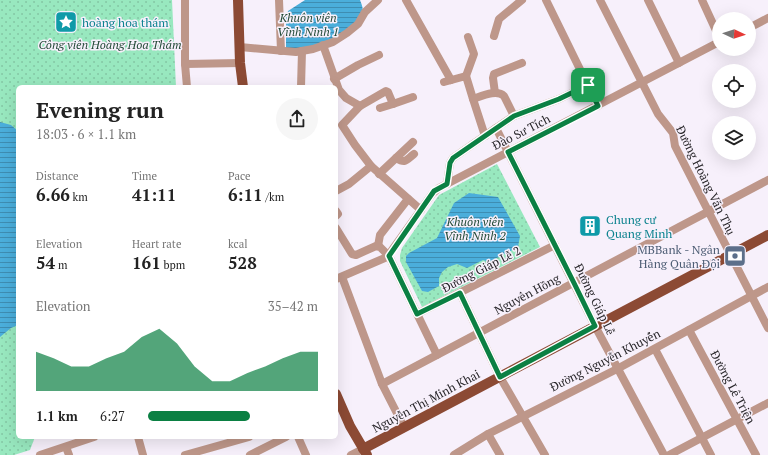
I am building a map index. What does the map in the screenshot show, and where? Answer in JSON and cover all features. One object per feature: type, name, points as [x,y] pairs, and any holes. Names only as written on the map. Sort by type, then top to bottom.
[{"type":"main road","points":[[238,0],[240,63],[243,85]]},
{"type":"main road","name":"Nguyễn Thị Minh Khai","points":[[365,452],[404,427],[768,235]]},
{"type":"main road","points":[[338,399],[350,426],[365,452]]},
{"type":"street","points":[[185,0],[187,85]]},
{"type":"street","points":[[279,0],[281,51]]},
{"type":"street","points":[[240,47],[302,52],[313,49],[333,42],[358,24],[366,12],[378,0]]},
{"type":"street","points":[[406,0],[447,81],[466,76]]},
{"type":"street","points":[[494,36],[499,19],[522,0]]},
{"type":"street","points":[[546,0],[598,106]]},
{"type":"street","name":"Đường Hoàng Văn Thụ","points":[[600,0],[658,114],[673,134],[675,146],[768,328]]},
{"type":"street","points":[[648,0],[679,63]]},
{"type":"street","points":[[702,0],[712,22]]},
{"type":"street","points":[[756,24],[768,18]]},
{"type":"street","points":[[468,37],[474,54],[466,76],[485,136]]},
{"type":"street","points":[[323,45],[337,85]]},
{"type":"street","name":"Đào Sư Tích","points":[[389,256],[434,191],[712,46]]},
{"type":"street","points":[[301,85],[302,52]]},
{"type":"street","points":[[334,79],[379,55]]},
{"type":"street","points":[[186,64],[240,63]]},
{"type":"street","points":[[495,93],[493,78],[494,74],[522,63]]},
{"type":"street","points":[[447,184],[450,163],[453,158],[514,116],[559,99],[588,85]]},
{"type":"street","points":[[338,88],[343,96],[360,106]]},
{"type":"street","points":[[394,104],[387,91],[360,106],[342,125],[370,166],[421,210]]},
{"type":"street","points":[[473,98],[499,93],[504,96],[514,116]]},
{"type":"street","points":[[380,108],[413,97]]},
{"type":"street","name":"Đường Giáp Lễ","points":[[496,128],[617,369],[664,455]]},
{"type":"street","points":[[379,174],[413,142]]},
{"type":"street","points":[[396,158],[402,162],[414,154]]},
{"type":"street","points":[[338,190],[349,184],[370,166]]},
{"type":"street","name":"Nguyên Hồng","points":[[382,384],[768,180]]},
{"type":"street","points":[[378,246],[380,235],[408,199]]},
{"type":"street","points":[[338,231],[352,254],[356,255],[378,246]]},
{"type":"street","name":"Đường Giáp Lễ 2","points":[[417,314],[555,245]]},
{"type":"street","points":[[378,246],[389,256],[437,355]]},
{"type":"street","points":[[389,256],[339,278],[382,384],[404,427]]},
{"type":"street","name":"Đường Nguyễn Khuyến","points":[[454,455],[488,434],[617,369],[768,287]]},
{"type":"street","points":[[460,293],[500,377],[545,455]]},
{"type":"street","name":"Đường Lê Triện","points":[[689,330],[756,455]]},
{"type":"street","points":[[655,349],[711,455]]},
{"type":"street","points":[[669,455],[768,403]]},
{"type":"street","points":[[488,434],[500,455]]},
{"type":"street","points":[[40,455],[67,451],[90,439]]},
{"type":"street","points":[[139,439],[143,455]]},
{"type":"street","points":[[188,455],[242,439]]},
{"type":"street","points":[[250,455],[282,439]]},
{"type":"street","points":[[299,439],[306,455]]},
{"type":"street","name":"Nguyễn Thị Minh Khai","points":[[350,455],[365,452]]},
{"type":"green space","name":"Công viên Hoàng Hoa Thám","points":[[0,0],[172,0],[176,85],[16,85],[16,439],[34,439],[30,450],[14,455],[0,455]]},
{"type":"green space","name":"Khuôn viên Vĩnh Ninh 2","points":[[497,164],[540,247],[422,307],[400,261],[402,248],[439,195]]},
{"type":"water","name":"Khuôn viên Vĩnh Ninh 1","points":[[305,0],[360,0],[363,13],[353,26],[331,40],[309,48],[286,49],[286,18],[288,11]]},
{"type":"water","points":[[0,122],[11,125],[16,129],[16,326],[0,337]]},
{"type":"water","points":[[469,193],[498,197],[520,236],[518,247],[489,262],[483,260],[467,268],[457,264],[448,267],[442,272],[439,278],[439,286],[428,292],[422,291],[406,262],[406,256],[437,238],[454,203]]},
{"type":"place","name":"hoàng hoa thám","points":[[66,22]]},
{"type":"place","name":"Chung cư Quang Minh","points":[[590,226]]},
{"type":"place","name":"MBBank - Ngân Hàng Quân Đội","points":[[735,256]]},
{"type":"route","points":[[588,85],[598,106],[508,152],[595,326],[500,377],[460,293],[417,314],[389,256],[434,191],[447,184],[450,163],[453,158],[514,116],[559,99],[588,85]]}]
